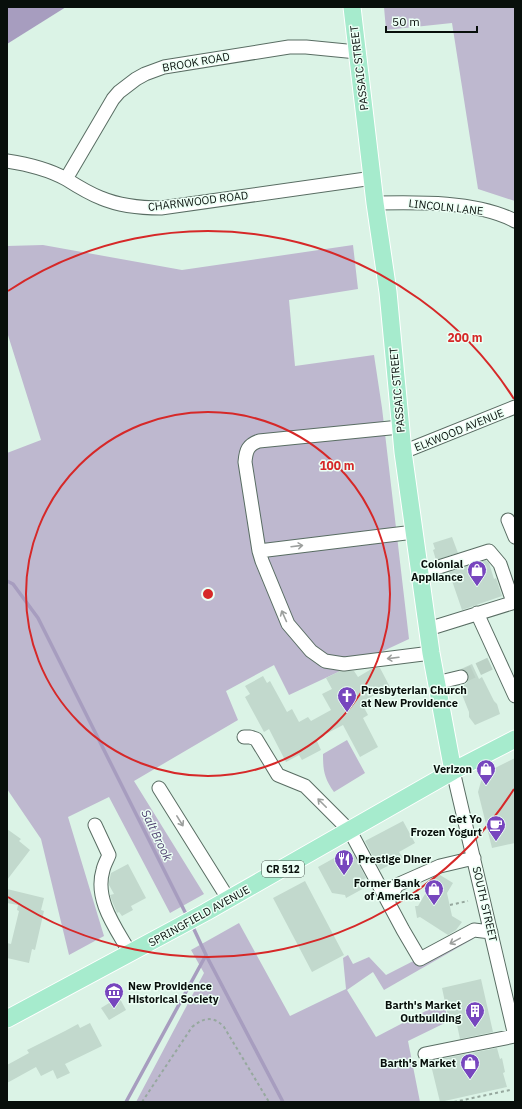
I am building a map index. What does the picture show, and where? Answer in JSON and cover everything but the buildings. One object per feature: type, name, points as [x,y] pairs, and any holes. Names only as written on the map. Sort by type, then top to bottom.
[{"type":"main road","name":"PASSAIC STREET","points":[[352,7],[375,203],[388,292],[403,452],[431,653],[453,771]]},
{"type":"main road","name":"SPRINGFIELD AVENUE","points":[[8,1017],[229,900],[453,771],[515,739]]},
{"type":"street","name":"BROOK ROAD","points":[[66,179],[112,99],[127,85],[145,74],[164,66],[289,47],[306,47],[357,52]]},
{"type":"street","name":"CHARNWOOD ROAD","points":[[7,161],[36,167],[66,179],[88,193],[102,199],[146,208],[161,208],[372,178]]},
{"type":"street","name":"LINCOLN LANE","points":[[375,203],[404,202],[456,206],[485,210],[515,221]]},
{"type":"street","name":"ELKWOOD AVENUE","points":[[403,452],[515,407]]},
{"type":"street","points":[[400,427],[260,442],[253,444],[249,448],[246,454],[245,462],[259,551],[267,574],[288,624],[311,651],[325,661],[344,664],[431,653]]},
{"type":"street","points":[[508,520],[515,537]]},
{"type":"street","points":[[259,551],[414,532]]},
{"type":"street","points":[[420,573],[489,552],[500,564],[514,602],[428,629]]},
{"type":"street","points":[[477,613],[515,696]]},
{"type":"street","points":[[436,683],[460,677]]},
{"type":"street","points":[[244,737],[256,739],[278,775],[305,786],[350,830],[420,959],[474,930],[491,932]]},
{"type":"street","name":"SOUTH STREET","points":[[453,771],[515,1036]]},
{"type":"street","points":[[159,788],[229,900]]},
{"type":"street","points":[[95,825],[109,855],[103,869],[102,878],[105,908],[130,953]]},
{"type":"street","points":[[388,902],[397,885],[440,866],[474,858]]},
{"type":"street","points":[[425,1054],[515,1036]]},
{"type":"path","points":[[450,905],[468,901]]},
{"type":"path","points":[[142,1102],[192,1027],[203,1019],[217,1020],[224,1027],[269,1102]]},
{"type":"path","points":[[454,1102],[510,1090]]},
{"type":"shaded area","points":[[7,7],[66,7],[7,44]]},
{"type":"shaded area","points":[[384,7],[515,7],[515,201],[478,189],[452,23],[386,30]]},
{"type":"shaded area","points":[[43,245],[182,270],[353,245],[358,289],[289,300],[295,366],[374,355],[382,408],[409,639],[289,695],[274,665],[226,691],[238,720],[134,781],[204,894],[170,913],[109,797],[68,817],[104,936],[69,955],[41,839],[7,789],[7,453],[41,440],[7,332],[7,246]]},
{"type":"shaded area","points":[[347,740],[365,773],[334,792],[325,774],[323,754]]},
{"type":"shaded area","points":[[239,923],[290,1016],[346,989],[343,958],[348,955],[353,964],[369,957],[386,975],[474,930],[473,939],[384,990],[373,972],[347,990],[376,1037],[443,1002],[449,1021],[408,1041],[420,1102],[136,1102],[204,973],[191,950]]},
{"type":"waterway","name":"Salt Brook","points":[[7,581],[13,584],[38,618],[187,916]]},
{"type":"waterway","name":"Salt Brook","points":[[192,925],[206,955],[283,1102]]},
{"type":"waterway","points":[[126,1102],[206,955]]},
{"type":"tunnel","points":[[461,677],[498,660]]},
{"type":"place","name":"Colonial Appliance","points":[[477,587]]},
{"type":"place","name":"Presbyterian Church at New Providence","points":[[347,713]]},
{"type":"place","name":"Verizon","points":[[486,786]]},
{"type":"place","name":"Get Yo Frozen Yogurt","points":[[496,842]]},
{"type":"place","name":"Prestige Diner","points":[[344,876]]},
{"type":"place","name":"Former Bank of America","points":[[434,906]]},
{"type":"place","name":"New Providence Historical Society","points":[[114,1009]]},
{"type":"place","name":"Barth's Market Outbuilding","points":[[475,1028]]},
{"type":"place","name":"Barth's Market","points":[[470,1080]]}]
